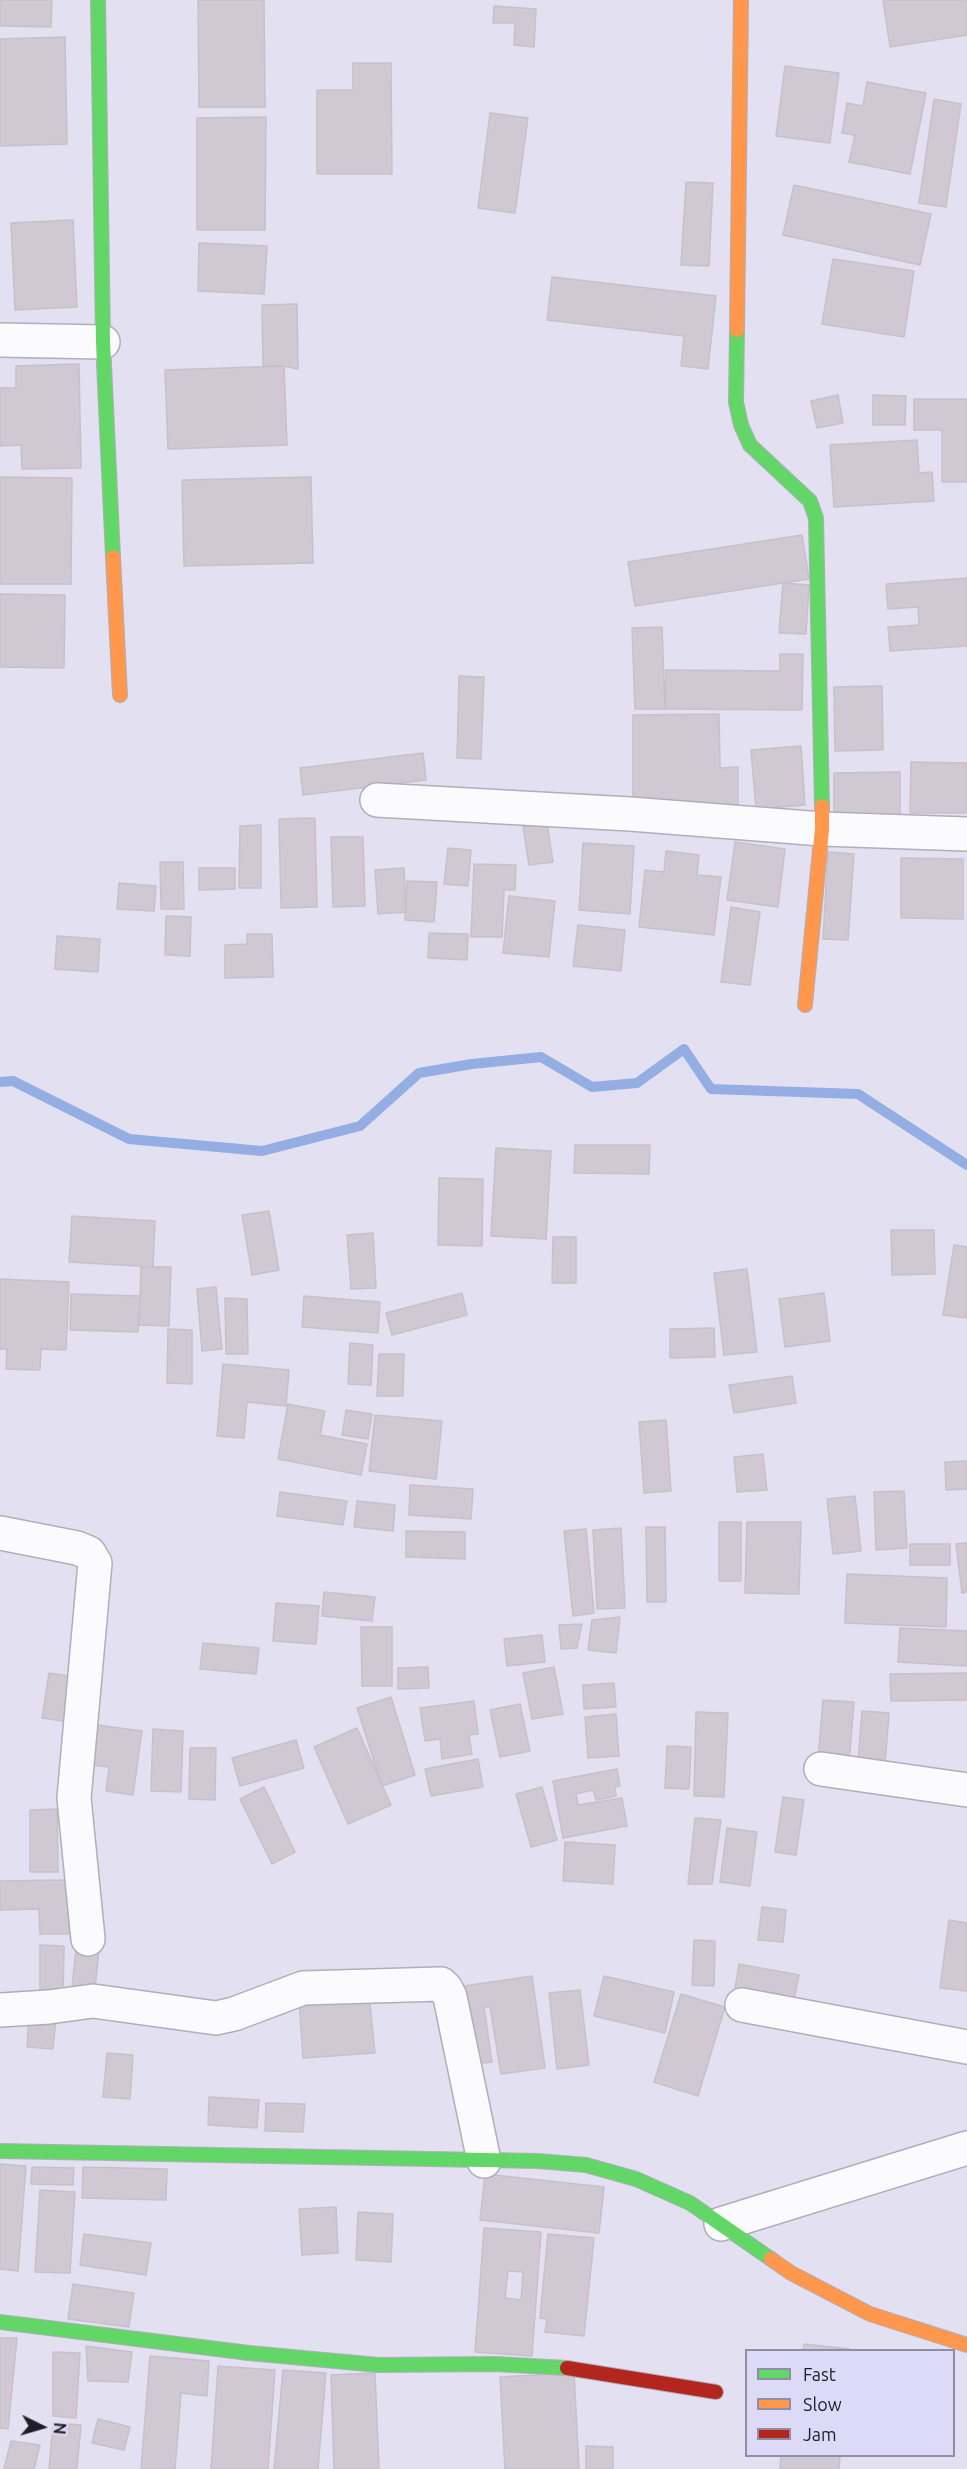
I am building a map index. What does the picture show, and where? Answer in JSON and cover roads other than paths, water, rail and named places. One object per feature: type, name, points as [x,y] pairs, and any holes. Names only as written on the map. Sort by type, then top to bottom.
[{"type":"street","points":[[98,0],[103,342],[120,695]]},
{"type":"street","points":[[741,0],[736,402],[741,425],[750,445],[810,501],[816,518],[822,829],[804,1005]]},
{"type":"street","points":[[0,340],[103,342]]},
{"type":"street","points":[[377,800],[630,814],[822,829],[967,834]]},
{"type":"street","points":[[0,1533],[77,1548],[89,1553],[95,1563],[74,1798],[88,1939]]},
{"type":"street","points":[[821,1768],[967,1790]]},
{"type":"street","points":[[0,2010],[93,2001],[216,2018],[234,2014],[303,1988],[441,1984],[450,1997],[484,2161]]},
{"type":"street","points":[[742,2005],[967,2047]]},
{"type":"street","points":[[721,2224],[967,2148]]},
{"type":"street","points":[[0,2151],[548,2162],[586,2165],[636,2179],[690,2203],[791,2273],[870,2314],[967,2345]]},
{"type":"street","points":[[0,2322],[249,2354],[378,2365],[495,2364],[572,2368],[716,2392]]},
{"type":"waterway","points":[[0,1082],[13,1081],[129,1139],[262,1151],[360,1126],[419,1073],[472,1064],[541,1057],[592,1087],[637,1083],[684,1049],[711,1089],[858,1094],[967,1165]]}]
